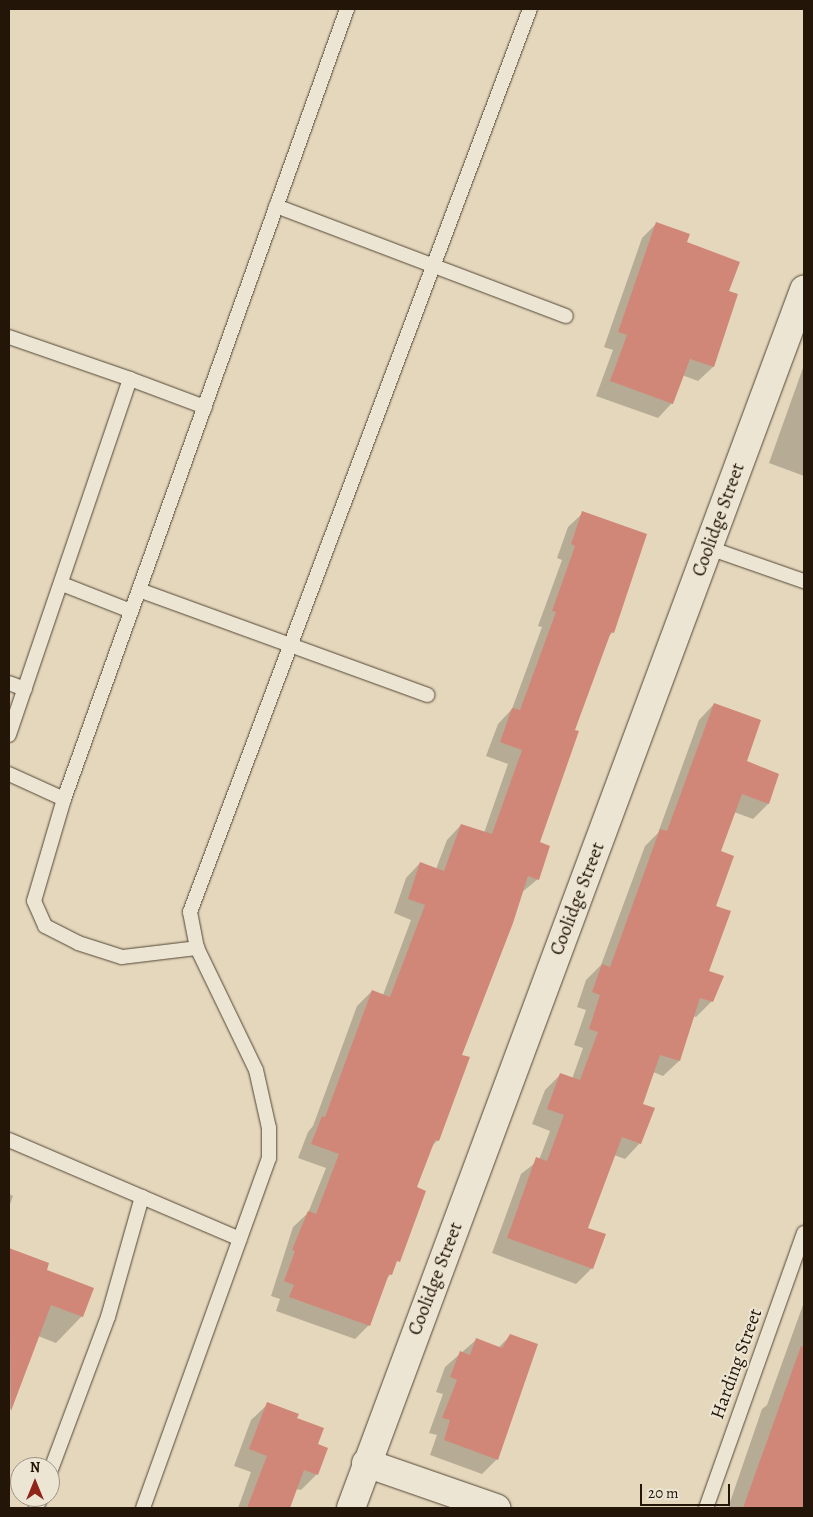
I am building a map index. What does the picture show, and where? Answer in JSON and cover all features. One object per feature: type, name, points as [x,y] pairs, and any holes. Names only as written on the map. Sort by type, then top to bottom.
[{"type":"street","name":"Coolidge Street","points":[[351,1508],[366,1463],[804,290]]},
{"type":"street","points":[[366,1463],[496,1508]]},
{"type":"lane","points":[[197,948],[122,957],[78,943],[45,926],[34,901],[64,800],[347,9]]},
{"type":"lane","points":[[143,1508],[270,1158],[270,1128],[256,1070],[197,948],[190,912],[530,9]]},
{"type":"lane","points":[[276,206],[433,268],[566,316]]},
{"type":"lane","points":[[9,337],[204,407]]},
{"type":"lane","points":[[9,734],[62,584],[130,379]]},
{"type":"lane","points":[[709,548],[804,581]]},
{"type":"lane","points":[[62,584],[131,610]]},
{"type":"lane","points":[[139,590],[428,695]]},
{"type":"lane","points":[[9,682],[25,689]]},
{"type":"lane","points":[[9,774],[64,800]]},
{"type":"lane","points":[[9,1140],[240,1239]]},
{"type":"lane","points":[[56,1457],[108,1317],[142,1197]]},
{"type":"lane","name":"Harding Street","points":[[706,1508],[804,1233]]},
{"type":"building","points":[[656,222],[690,234],[687,242],[740,262],[729,291],[738,294],[714,367],[690,359],[673,404],[610,381],[627,335],[618,332]]},
{"type":"building","points":[[582,511],[647,534],[614,633],[611,632],[575,730],[579,731],[540,842],[550,846],[539,880],[528,876],[513,923],[462,1055],[470,1057],[439,1141],[435,1140],[417,1187],[426,1191],[400,1262],[397,1261],[392,1275],[389,1274],[370,1326],[289,1297],[294,1285],[284,1281],[295,1251],[292,1250],[308,1211],[316,1214],[339,1154],[311,1144],[322,1116],[325,1117],[372,990],[390,997],[425,905],[408,899],[420,862],[444,871],[461,824],[492,834],[522,750],[500,742],[512,708],[520,710],[556,612],[552,611],[575,546],[571,544]]},
{"type":"building","points":[[714,703],[761,720],[747,761],[779,774],[769,804],[742,794],[721,851],[734,856],[716,906],[731,911],[709,971],[724,976],[713,1002],[700,998],[680,1061],[660,1055],[643,1104],[655,1108],[641,1144],[622,1137],[588,1228],[606,1234],[593,1269],[507,1238],[536,1157],[547,1161],[564,1115],[547,1109],[560,1073],[580,1080],[598,1032],[589,1029],[600,995],[592,992],[602,964],[610,967],[660,829],[667,831]]},
{"type":"building","points":[[9,1248],[49,1263],[47,1270],[94,1288],[83,1317],[51,1305],[11,1411]]},
{"type":"building","points":[[510,1334],[538,1344],[498,1460],[444,1440],[450,1420],[442,1418],[457,1380],[450,1377],[460,1351],[470,1355],[476,1338],[502,1348]]},
{"type":"building","points":[[801,1346],[804,1347],[804,1508],[743,1508]]},
{"type":"building","points":[[267,1402],[299,1414],[297,1418],[324,1428],[318,1444],[328,1448],[318,1475],[304,1470],[290,1508],[247,1508],[267,1456],[249,1449]]}]
